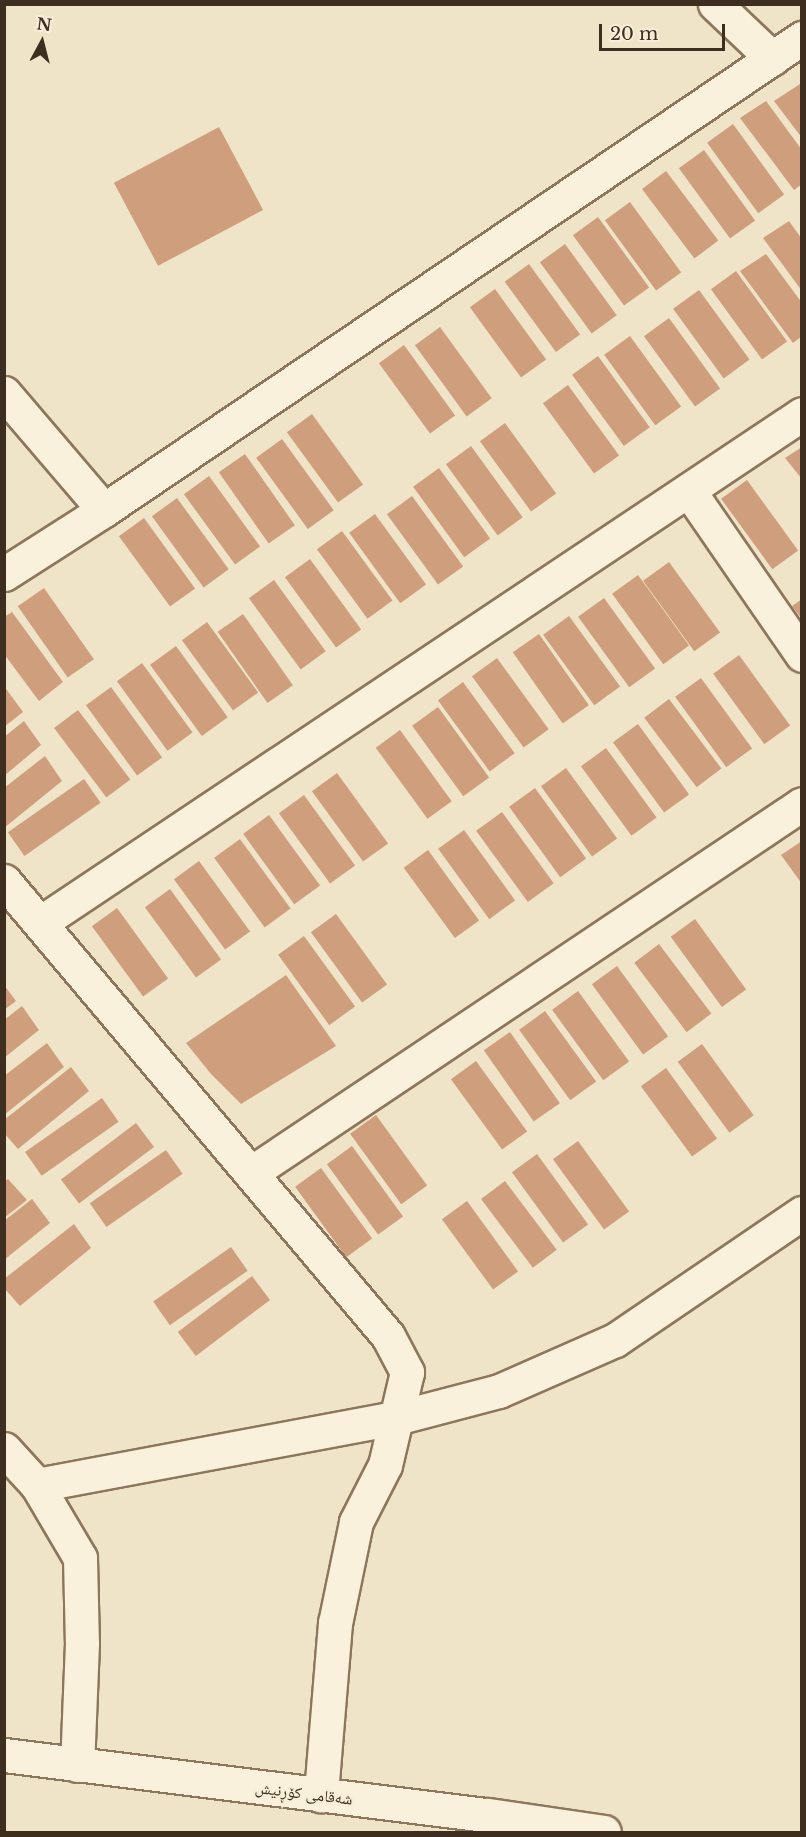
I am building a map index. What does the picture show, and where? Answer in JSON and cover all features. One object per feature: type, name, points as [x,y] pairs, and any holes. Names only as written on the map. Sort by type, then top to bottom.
[{"type":"street","points":[[715,4],[772,58]]},
{"type":"street","points":[[4,574],[104,510],[801,38]]},
{"type":"street","points":[[4,393],[104,510]]},
{"type":"street","points":[[40,923],[801,414]]},
{"type":"street","points":[[689,491],[801,655]]},
{"type":"street","points":[[251,1173],[801,804]]},
{"type":"street","points":[[4,881],[388,1336],[407,1372],[385,1465],[356,1522],[335,1623],[321,1795]]},
{"type":"street","points":[[37,1485],[396,1418],[499,1391],[615,1340],[801,1213]]},
{"type":"street","points":[[4,1449],[37,1485],[81,1558],[77,1765]]},
{"type":"street","name":"شەقامی کۆڕنیش","points":[[4,1755],[604,1833]]},
{"type":"building","points":[[800,84],[802,85],[802,138],[774,101]]},
{"type":"building","points":[[766,101],[802,150],[802,184],[794,190],[740,118]]},
{"type":"building","points":[[733,124],[784,194],[758,213],[707,143]]},
{"type":"building","points":[[219,127],[263,210],[158,266],[114,183]]},
{"type":"building","points":[[704,150],[755,220],[730,239],[679,168]]},
{"type":"building","points":[[666,171],[718,240],[694,259],[642,189]]},
{"type":"building","points":[[630,202],[681,272],[656,291],[605,220]]},
{"type":"building","points":[[598,217],[649,287],[624,306],[573,235]]},
{"type":"building","points":[[789,221],[802,239],[802,291],[763,238]]},
{"type":"building","points":[[565,244],[617,315],[592,333],[540,262]]},
{"type":"building","points":[[766,254],[802,303],[802,336],[793,343],[740,271]]},
{"type":"building","points":[[529,264],[580,334],[556,352],[505,282]]},
{"type":"building","points":[[736,271],[787,341],[762,360],[711,289]]},
{"type":"building","points":[[495,289],[546,359],[521,378],[470,307]]},
{"type":"building","points":[[699,290],[750,360],[724,378],[673,309]]},
{"type":"building","points":[[669,318],[720,388],[695,407],[644,336]]},
{"type":"building","points":[[440,327],[492,398],[467,416],[415,345]]},
{"type":"building","points":[[630,336],[681,406],[655,425],[604,355]]},
{"type":"building","points":[[404,345],[455,415],[430,434],[379,363]]},
{"type":"building","points":[[598,356],[650,427],[624,446],[572,375]]},
{"type":"building","points":[[568,385],[619,455],[594,474],[543,403]]},
{"type":"building","points":[[312,414],[363,484],[338,503],[287,432]]},
{"type":"building","points":[[505,423],[556,493],[531,512],[480,441]]},
{"type":"building","points":[[282,439],[334,510],[308,529],[256,458]]},
{"type":"building","points":[[471,446],[523,517],[498,535],[446,464]]},
{"type":"building","points":[[802,447],[802,479],[785,458]]},
{"type":"building","points":[[245,454],[295,525],[269,544],[219,472]]},
{"type":"building","points":[[439,468],[490,538],[464,557],[413,487]]},
{"type":"building","points":[[209,476],[260,546],[235,565],[184,494]]},
{"type":"building","points":[[747,480],[798,550],[772,569],[721,499]]},
{"type":"building","points":[[412,496],[463,566],[438,585],[387,514]]},
{"type":"building","points":[[177,498],[229,569],[204,587],[152,516]]},
{"type":"building","points":[[375,514],[426,584],[400,603],[349,533]]},
{"type":"building","points":[[144,518],[195,588],[170,607],[119,536]]},
{"type":"building","points":[[342,531],[393,601],[367,619],[317,549]]},
{"type":"building","points":[[310,559],[361,629],[336,648],[285,577]]},
{"type":"building","points":[[669,562],[720,632],[694,651],[643,581]]},
{"type":"building","points":[[638,575],[689,645],[663,664],[612,594]]},
{"type":"building","points":[[274,580],[326,651],[301,669],[249,598]]},
{"type":"building","points":[[44,588],[94,659],[68,678],[18,606]]},
{"type":"building","points":[[604,598],[655,668],[629,687],[578,617]]},
{"type":"building","points":[[802,599],[802,619],[792,606]]},
{"type":"building","points":[[12,612],[63,682],[39,701],[4,654],[4,617]]},
{"type":"building","points":[[243,614],[293,685],[268,703],[218,632]]},
{"type":"building","points":[[569,616],[620,686],[594,705],[543,635]]},
{"type":"building","points":[[207,622],[258,692],[233,711],[182,640]]},
{"type":"building","points":[[539,634],[589,705],[563,724],[513,652]]},
{"type":"building","points":[[176,646],[228,717],[202,736],[150,665]]},
{"type":"building","points":[[739,655],[790,725],[764,744],[713,674]]},
{"type":"building","points":[[497,658],[549,729],[524,747],[472,676]]},
{"type":"building","points":[[142,663],[193,733],[167,751],[117,681]]},
{"type":"building","points":[[701,678],[752,748],[726,767],[675,697]]},
{"type":"building","points":[[463,682],[515,753],[490,771],[438,700]]},
{"type":"building","points":[[4,686],[23,712],[4,727]]},
{"type":"building","points":[[111,687],[162,757],[137,776],[86,705]]},
{"type":"building","points":[[669,699],[721,768],[697,787],[644,718]]},
{"type":"building","points":[[438,707],[489,777],[463,796],[412,726]]},
{"type":"building","points":[[78,710],[130,779],[106,798],[54,728]]},
{"type":"building","points":[[24,721],[41,745],[4,776],[4,737]]},
{"type":"building","points":[[638,724],[689,794],[664,813],[613,742]]},
{"type":"building","points":[[400,730],[452,801],[427,819],[376,748]]},
{"type":"building","points":[[606,748],[657,818],[631,836],[581,766]]},
{"type":"building","points":[[45,756],[62,781],[4,828],[4,788]]},
{"type":"building","points":[[566,768],[617,838],[592,857],[541,786]]},
{"type":"building","points":[[337,773],[388,843],[363,862],[312,791]]},
{"type":"building","points":[[84,779],[101,803],[24,856],[8,832]]},
{"type":"building","points":[[535,788],[586,858],[560,877],[509,807]]},
{"type":"building","points":[[304,795],[355,865],[330,884],[279,813]]},
{"type":"building","points":[[502,812],[554,883],[528,902],[476,831]]},
{"type":"building","points":[[269,815],[320,885],[294,904],[243,834]]},
{"type":"building","points":[[464,830],[515,900],[489,919],[438,849]]},
{"type":"building","points":[[240,839],[291,909],[265,927],[214,858]]},
{"type":"building","points":[[802,841],[802,884],[781,855]]},
{"type":"building","points":[[428,850],[479,920],[455,938],[404,868]]},
{"type":"building","points":[[199,861],[250,931],[225,950],[174,879]]},
{"type":"building","points":[[170,889],[221,959],[196,978],[145,907]]},
{"type":"building","points":[[117,908],[168,978],[143,997],[92,926]]},
{"type":"building","points":[[336,914],[387,984],[362,1003],[311,932]]},
{"type":"building","points":[[695,919],[746,989],[722,1007],[671,937]]},
{"type":"building","points":[[304,936],[355,1006],[329,1025],[278,955]]},
{"type":"building","points":[[659,944],[711,1013],[687,1032],[634,963]]},
{"type":"building","points":[[617,966],[668,1036],[643,1055],[592,984]]},
{"type":"building","points":[[286,975],[336,1046],[241,1104],[211,1074],[186,1043]]},
{"type":"building","points":[[4,985],[16,1001],[4,1010]]},
{"type":"building","points":[[578,991],[629,1061],[603,1080],[552,1010]]},
{"type":"building","points":[[22,1006],[39,1030],[4,1058],[4,1020]]},
{"type":"building","points":[[545,1011],[596,1081],[570,1100],[519,1030]]},
{"type":"building","points":[[510,1032],[560,1103],[534,1122],[484,1050]]},
{"type":"building","points":[[47,1043],[64,1067],[4,1115],[4,1076]]},
{"type":"building","points":[[702,1044],[754,1115],[729,1133],[678,1062]]},
{"type":"building","points":[[476,1061],[527,1131],[502,1150],[451,1079]]},
{"type":"building","points":[[71,1067],[89,1091],[18,1149],[4,1133],[4,1120]]},
{"type":"building","points":[[666,1068],[717,1138],[692,1157],[641,1086]]},
{"type":"building","points":[[102,1098],[119,1122],[42,1176],[25,1152]]},
{"type":"building","points":[[376,1115],[427,1185],[401,1204],[350,1134]]},
{"type":"building","points":[[136,1123],[154,1147],[79,1204],[61,1180]]},
{"type":"building","points":[[578,1141],[629,1211],[604,1230],[553,1159]]},
{"type":"building","points":[[352,1146],[403,1216],[378,1235],[327,1164]]},
{"type":"building","points":[[166,1150],[183,1174],[106,1227],[90,1203]]},
{"type":"building","points":[[537,1154],[588,1224],[563,1243],[512,1172]]},
{"type":"building","points":[[321,1168],[372,1238],[346,1257],[295,1187]]},
{"type":"building","points":[[8,1179],[27,1200],[4,1218],[4,1182]]},
{"type":"building","points":[[505,1181],[557,1250],[533,1268],[481,1199]]},
{"type":"building","points":[[32,1199],[50,1223],[4,1260],[4,1221]]},
{"type":"building","points":[[467,1201],[518,1271],[493,1290],[442,1219]]},
{"type":"building","points":[[74,1224],[91,1248],[20,1306],[4,1288],[4,1279]]},
{"type":"building","points":[[231,1247],[248,1271],[170,1325],[153,1301]]},
{"type":"building","points":[[252,1276],[270,1300],[196,1356],[178,1332]]}]
